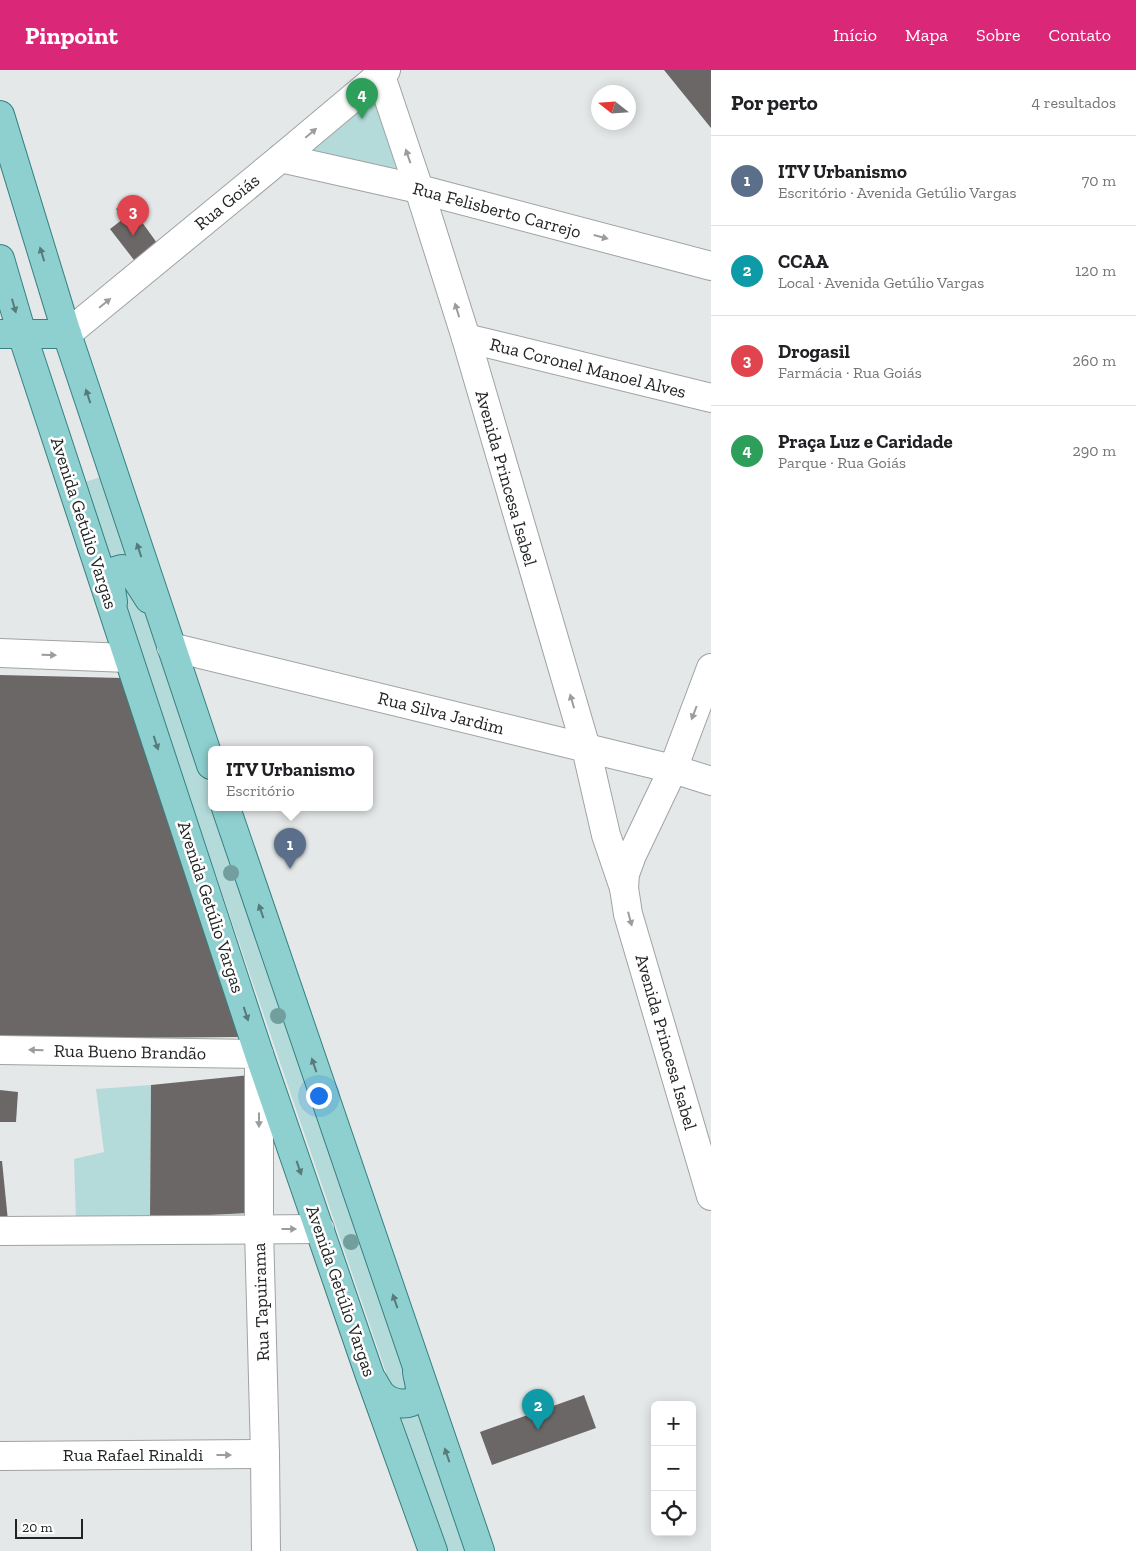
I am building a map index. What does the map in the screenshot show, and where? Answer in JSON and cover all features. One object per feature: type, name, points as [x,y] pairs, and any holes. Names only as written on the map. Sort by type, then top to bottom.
[{"type":"main road","points":[[0,115],[67,334],[208,756]]},
{"type":"main road","name":"Avenida Getúlio Vargas","points":[[0,259],[11,334],[115,617],[259,1054],[370,1376],[433,1551]]},
{"type":"main road","points":[[11,334],[67,334]]},
{"type":"main road","points":[[115,617],[110,582],[115,571],[122,569],[133,574],[170,645],[180,688],[177,714],[166,719],[159,718],[151,710],[132,668]]},
{"type":"main road","points":[[227,811],[480,1551]]},
{"type":"main road","points":[[370,1376],[382,1395],[392,1402],[403,1404],[412,1402],[419,1394],[420,1384],[416,1363]]},
{"type":"main road","points":[[422,1519],[419,1495],[426,1481],[438,1477],[452,1486],[465,1508]]},
{"type":"street","name":"Rua Goiás","points":[[67,334],[281,158],[382,72]]},
{"type":"street","name":"Avenida Princesa Isabel","points":[[382,72],[466,338],[586,748],[606,835],[624,888],[628,914],[711,1196]]},
{"type":"street","name":"Rua Felisberto Carrejo","points":[[281,158],[419,189],[711,266]]},
{"type":"street","name":"Rua Coronel Manoel Alves","points":[[466,338],[711,398]]},
{"type":"street","name":"Rua Silva Jardim","points":[[170,645],[673,769],[711,781]]},
{"type":"street","points":[[0,653],[132,668]]},
{"type":"street","name":"Avenida Princesa Isabel","points":[[624,888],[625,874],[632,855],[673,769],[711,668]]},
{"type":"street","name":"Rua Bueno Brandão","points":[[0,1050],[259,1054]]},
{"type":"street","name":"Rua Tapuirama","points":[[259,1054],[258,1229],[266,1551]]},
{"type":"street","points":[[0,1231],[320,1229]]},
{"type":"street","name":"Rua Rafael Rinaldi","points":[[0,1456],[265,1454]]},
{"type":"shaded area","points":[[378,81],[410,183],[291,157]]},
{"type":"shaded area","points":[[104,476],[208,782],[208,811],[218,811],[470,1551],[447,1551],[82,483]]},
{"type":"shaded area","points":[[151,1085],[150,1218],[76,1221],[74,1159],[104,1152],[96,1089]]},
{"type":"building","points":[[664,70],[711,70],[711,128]]},
{"type":"building","points":[[126,200],[157,243],[134,260],[110,229],[123,219],[116,209]]},
{"type":"building","points":[[0,675],[122,678],[240,1037],[0,1039]]},
{"type":"building","points":[[250,1075],[249,1213],[150,1218],[151,1085]]},
{"type":"building","points":[[0,1090],[18,1092],[16,1122],[0,1122]]},
{"type":"building","points":[[0,1161],[2,1161],[9,1231],[0,1230]]},
{"type":"building","points":[[584,1395],[596,1428],[492,1465],[480,1432]]},
{"type":"place","name":"Praça Luz e Caridade","points":[[362,119]]},
{"type":"place","name":"Drogasil","points":[[133,236]]},
{"type":"place","name":"ITV Urbanismo","points":[[290,869]]},
{"type":"place","name":"CCAA","points":[[538,1430]]}]
